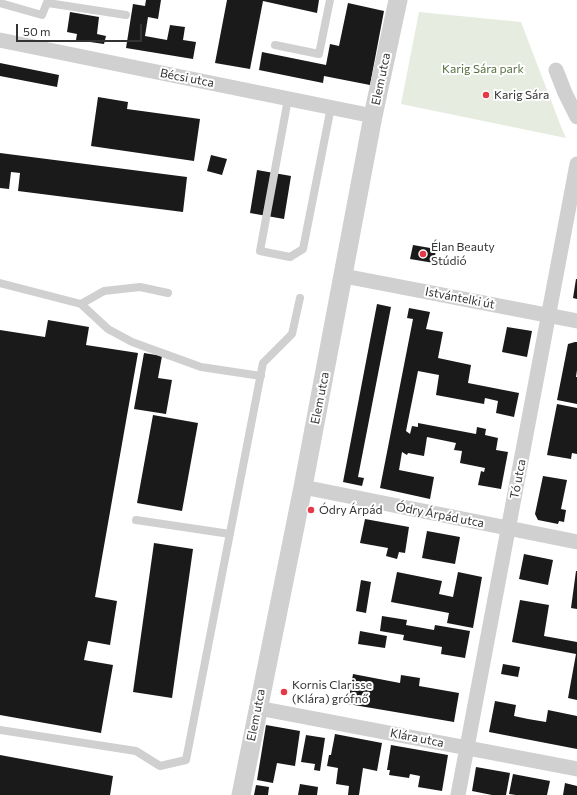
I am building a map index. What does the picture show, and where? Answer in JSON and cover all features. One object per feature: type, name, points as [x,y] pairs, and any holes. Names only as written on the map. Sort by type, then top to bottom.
[{"type":"street","name":"Elem utca","points":[[241,795],[303,487],[373,116],[398,0]]},
{"type":"street","name":"Bécsi utca","points":[[0,40],[373,116]]},
{"type":"street","points":[[556,70],[577,117]]},
{"type":"street","name":"Tó utca","points":[[458,795],[577,164]]},
{"type":"street","name":"Istvántelki út","points":[[344,276],[577,321]]},
{"type":"street","name":"Ódry Árpád utca","points":[[303,487],[577,542]]},
{"type":"street","name":"Klára utca","points":[[258,708],[577,769]]},
{"type":"lane","points":[[275,45],[319,54],[330,0]]},
{"type":"lane","points":[[0,4],[42,15],[48,1],[126,15]]},
{"type":"lane","points":[[288,99],[260,251],[290,257],[303,249],[331,107]]},
{"type":"lane","points":[[0,283],[81,304],[108,329],[132,342],[201,367],[261,376]]},
{"type":"lane","points":[[81,304],[104,292],[140,287],[168,293]]},
{"type":"lane","points":[[0,730],[136,751],[160,766],[186,760],[263,363],[292,334],[300,298]]},
{"type":"lane","points":[[136,520],[230,534]]},
{"type":"green space","name":"Karig Sára park","points":[[419,12],[521,22],[566,138],[401,104]]},
{"type":"building","points":[[146,0],[161,0],[158,19],[148,17],[145,36],[167,40],[170,25],[185,27],[183,40],[196,42],[193,59],[126,48],[133,4],[145,6]]},
{"type":"building","points":[[227,0],[319,0],[317,13],[263,1],[250,69],[215,63]]},
{"type":"building","points":[[348,3],[384,11],[370,85],[324,76],[323,83],[259,70],[262,52],[326,65],[330,44],[339,46]]},
{"type":"building","points":[[70,12],[99,17],[97,34],[106,36],[104,44],[76,40],[77,34],[67,32]]},
{"type":"building","points":[[0,63],[59,75],[57,87],[0,76]]},
{"type":"building","points":[[98,97],[128,102],[127,109],[200,119],[194,161],[91,146]]},
{"type":"building","points":[[0,153],[187,177],[183,212],[18,191],[20,173],[11,172],[9,189],[0,188]]},
{"type":"building","points":[[211,155],[227,159],[222,175],[207,171]]},
{"type":"building","points":[[257,170],[291,176],[284,219],[250,213]]},
{"type":"building","name":"Élan Beauty Stúdió","points":[[413,245],[436,249],[434,263],[410,259]]},
{"type":"building","points":[[577,279],[577,299],[573,298]]},
{"type":"building","points":[[377,304],[391,307],[358,477],[364,478],[362,486],[343,482]]},
{"type":"building","points":[[409,308],[430,312],[426,329],[443,332],[438,358],[471,365],[468,383],[519,393],[514,417],[496,413],[498,401],[485,398],[484,404],[436,395],[439,375],[418,371],[406,431],[410,434],[412,426],[418,427],[418,423],[476,434],[477,427],[486,429],[485,435],[498,438],[496,450],[508,452],[501,489],[478,485],[481,471],[484,472],[485,468],[460,463],[462,451],[454,450],[456,443],[427,437],[424,456],[408,453],[407,455],[402,452],[399,470],[434,477],[430,499],[380,488],[413,319],[407,318]]},
{"type":"building","points":[[48,320],[89,327],[86,345],[138,353],[95,597],[117,601],[110,645],[88,641],[84,660],[113,665],[101,733],[0,715],[0,330],[45,337]]},
{"type":"building","points":[[507,327],[532,331],[527,357],[502,352]]},
{"type":"building","points":[[577,342],[577,404],[557,400],[568,344]]},
{"type":"building","points":[[144,353],[162,356],[158,378],[172,380],[166,414],[134,409]]},
{"type":"building","points":[[557,404],[577,408],[577,454],[572,453],[571,459],[547,455]]},
{"type":"building","points":[[153,415],[198,423],[182,511],[137,503]]},
{"type":"building","points":[[543,476],[567,480],[561,509],[566,510],[564,522],[559,521],[558,524],[538,520],[535,514]]},
{"type":"building","points":[[365,519],[409,527],[405,553],[399,552],[397,559],[386,556],[388,548],[360,543]]},
{"type":"building","points":[[427,531],[460,537],[455,564],[422,558]]},
{"type":"building","points":[[154,543],[193,549],[172,698],[133,692]]},
{"type":"building","points":[[524,554],[553,560],[548,585],[519,579]]},
{"type":"building","points":[[577,571],[577,609],[571,608]]},
{"type":"building","points":[[397,572],[442,581],[439,594],[453,597],[458,572],[482,577],[473,628],[447,623],[449,613],[391,602]]},
{"type":"building","points":[[361,580],[371,582],[366,613],[356,611]]},
{"type":"building","points":[[520,600],[549,605],[544,636],[577,642],[577,700],[568,698],[576,654],[512,642]]},
{"type":"building","points":[[382,616],[407,620],[406,625],[434,630],[435,625],[470,631],[465,658],[441,654],[442,647],[403,640],[404,635],[380,631]]},
{"type":"building","points":[[360,631],[387,636],[385,648],[358,644]]},
{"type":"building","points":[[503,664],[520,667],[518,677],[501,674]]},
{"type":"building","points":[[353,674],[400,683],[401,675],[420,678],[419,686],[459,693],[454,722],[348,704]]},
{"type":"building","points":[[495,701],[516,705],[514,716],[528,719],[546,722],[548,710],[577,716],[577,749],[489,732]]},
{"type":"building","points":[[266,725],[300,731],[295,766],[277,763],[273,783],[257,780]]},
{"type":"building","points":[[335,734],[382,743],[377,771],[363,768],[359,795],[348,795],[349,786],[336,784],[338,768],[327,766],[329,755],[331,755]]},
{"type":"building","points":[[306,735],[325,738],[320,771],[314,770],[315,764],[301,762]]},
{"type":"building","points":[[391,745],[448,755],[442,791],[418,787],[420,776],[410,774],[409,778],[389,775],[390,770],[387,770]]},
{"type":"building","points":[[0,755],[113,776],[110,795],[0,795]]},
{"type":"building","points":[[476,767],[510,773],[506,795],[492,795],[472,791]]},
{"type":"building","points":[[513,774],[550,781],[547,795],[509,794]]},
{"type":"building","points":[[565,783],[577,786],[577,795],[563,795]]},
{"type":"building","points":[[300,784],[318,787],[317,795],[298,795]]},
{"type":"building","points":[[256,785],[269,787],[268,795],[254,795]]},
{"type":"place","name":"Karig Sára","points":[[486,95]]},
{"type":"place","name":"Élan Beauty Stúdió","points":[[423,254]]},
{"type":"place","name":"Ódry Árpád","points":[[311,510]]},
{"type":"place","name":"Kornis Clarisse (Klára) grófnő","points":[[284,692]]}]
